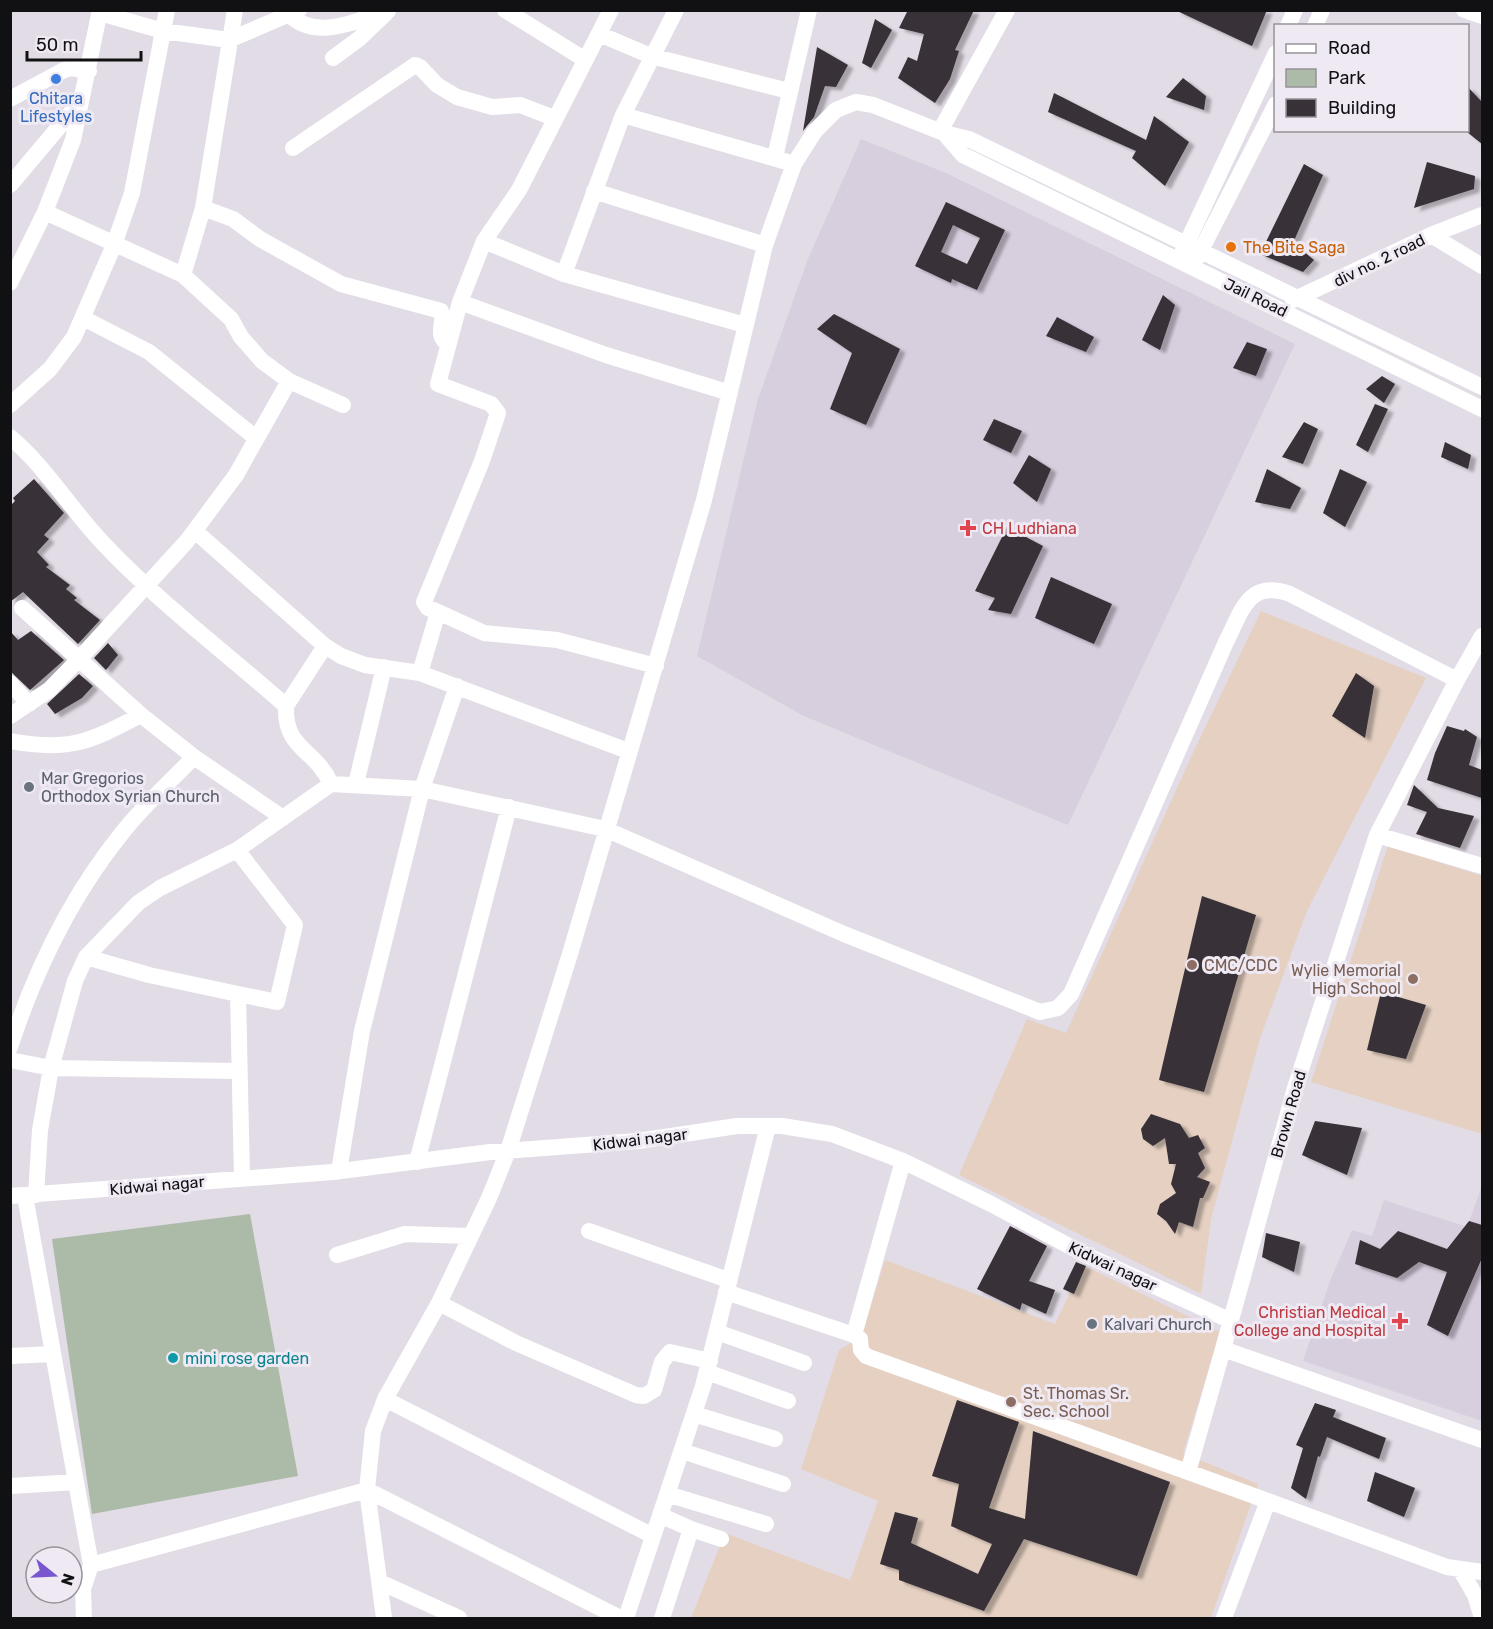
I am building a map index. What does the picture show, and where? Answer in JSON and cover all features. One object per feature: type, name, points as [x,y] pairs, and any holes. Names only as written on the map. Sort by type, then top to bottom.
[{"type":"street","points":[[10,405],[50,369],[74,337],[114,245],[132,193],[164,31],[166,10]]},
{"type":"street","points":[[183,275],[203,208],[235,10]]},
{"type":"street","points":[[505,10],[584,59]]},
{"type":"street","points":[[611,10],[519,190],[484,241],[460,302],[438,384],[491,404],[498,413],[482,461],[424,602],[428,608],[484,633],[557,640],[656,666]]},
{"type":"street","points":[[564,274],[623,115],[676,10]]},
{"type":"street","points":[[942,132],[1007,10]]},
{"type":"street","points":[[1289,24],[1295,10]]},
{"type":"street","points":[[1316,24],[1322,10]]},
{"type":"street","points":[[1464,10],[1482,16]]},
{"type":"street","points":[[10,283],[45,212],[73,140],[100,12],[164,31],[229,40],[294,13],[299,24],[315,29],[339,26],[388,11]]},
{"type":"street","points":[[333,58],[360,38],[388,11]]},
{"type":"street","points":[[775,157],[804,12]]},
{"type":"street","points":[[599,34],[651,56],[789,91]]},
{"type":"street","points":[[1194,247],[1274,55]]},
{"type":"street","points":[[293,148],[415,65],[420,67],[437,85],[457,97],[492,108],[520,105],[554,118]]},
{"type":"street","points":[[10,99],[64,70],[71,68],[89,71]]},
{"type":"street","points":[[10,185],[82,99]]},
{"type":"street","points":[[384,1618],[382,1583],[367,1490],[373,1431],[385,1399],[439,1303],[508,1151],[570,954],[628,751],[656,666],[704,500],[765,245],[794,164],[815,131],[846,104],[873,105],[942,132],[969,139],[1301,297],[1482,387]]},
{"type":"street","points":[[1186,263],[1274,106]]},
{"type":"street","points":[[623,115],[794,164]]},
{"type":"street","name":"Jail Road","points":[[942,132],[963,155],[1276,306],[1482,409]]},
{"type":"street","points":[[594,191],[765,245]]},
{"type":"street","points":[[203,208],[233,219],[260,239],[341,284],[441,311],[443,316],[440,332],[443,341],[448,344]]},
{"type":"street","points":[[45,212],[183,275],[231,319],[241,337],[262,361],[289,381],[343,405]]},
{"type":"street","name":"div no. 2 road","points":[[1276,306],[1301,297],[1431,235],[1482,215]]},
{"type":"street","points":[[1431,235],[1482,266]]},
{"type":"street","points":[[484,241],[564,274],[746,325]]},
{"type":"street","points":[[460,302],[606,355],[730,393]]},
{"type":"street","points":[[83,318],[149,352],[256,438]]},
{"type":"street","points":[[10,716],[49,690],[147,586],[195,531],[236,475],[289,381]]},
{"type":"street","points":[[13,443],[100,541],[188,625],[286,706]]},
{"type":"street","points":[[195,531],[326,646],[349,659],[384,668],[420,673],[628,751]]},
{"type":"street","points":[[84,1618],[83,1589],[91,1566],[24,1196],[40,1130],[51,1068],[75,981],[86,957],[138,903],[160,888],[237,850],[330,784],[422,789],[605,829],[855,939],[1040,1012],[1058,1008],[1071,994],[1226,642],[1253,595],[1265,588],[1274,588],[1290,594],[1457,680]]},
{"type":"street","points":[[22,608],[141,715],[194,757],[283,818]]},
{"type":"street","points":[[420,673],[438,612]]},
{"type":"street","name":"Brown Road","points":[[1188,1473],[1295,1088],[1377,835],[1482,636]]},
{"type":"street","points":[[326,646],[286,706],[289,734],[295,744],[323,768],[330,784]]},
{"type":"street","points":[[357,784],[384,668]]},
{"type":"street","points":[[10,682],[29,704]]},
{"type":"street","points":[[339,1171],[362,1031],[422,789],[457,686]]},
{"type":"street","points":[[10,741],[40,746],[73,745],[96,738],[141,715]]},
{"type":"street","points":[[10,1047],[28,993],[95,868],[123,832],[194,757]]},
{"type":"street","points":[[417,1162],[509,807]]},
{"type":"street","points":[[1377,835],[1482,866]]},
{"type":"street","points":[[86,957],[148,975],[277,1002],[296,925],[237,850]]},
{"type":"street","points":[[238,994],[242,1178]]},
{"type":"street","points":[[10,1060],[51,1068],[238,1071]]},
{"type":"street","name":"Kidwai nagar","points":[[24,1196],[339,1171],[508,1151],[638,1141],[737,1126],[768,1126],[822,1131],[903,1161],[1082,1252],[1229,1320]]},
{"type":"street","points":[[626,1618],[708,1367],[768,1126]]},
{"type":"street","points":[[854,1335],[903,1161]]},
{"type":"street","points":[[589,1231],[854,1335],[859,1338],[861,1350],[866,1356],[1461,1571],[1482,1572]]},
{"type":"street","points":[[337,1255],[405,1234],[471,1236]]},
{"type":"street","points":[[439,1303],[516,1342],[636,1395],[644,1396],[654,1390],[662,1362],[670,1352],[788,1401]]},
{"type":"street","points":[[717,1332],[804,1363]]},
{"type":"street","points":[[1223,1349],[1482,1440]]},
{"type":"street","points":[[10,1356],[53,1354]]},
{"type":"street","points":[[385,1399],[653,1536]]},
{"type":"street","points":[[694,1414],[775,1439]]},
{"type":"street","points":[[682,1451],[783,1484]]},
{"type":"street","points":[[10,1486],[76,1482]]},
{"type":"street","points":[[91,1566],[367,1490],[620,1618]]},
{"type":"street","points":[[667,1494],[766,1524]]},
{"type":"street","points":[[1224,1618],[1268,1501]]},
{"type":"street","points":[[660,1515],[720,1539]]},
{"type":"street","points":[[662,1618],[691,1529]]},
{"type":"street","points":[[1461,1571],[1475,1595],[1482,1618]]},
{"type":"street","points":[[382,1583],[459,1618]]},
{"type":"shaded area","name":"CH Ludhiana","points":[[861,139],[946,173],[1295,344],[1068,825],[804,716],[697,656],[758,399],[808,259]]},
{"type":"shaded area","name":"CMC/CDC","points":[[1261,611],[1426,678],[1307,911],[1260,1038],[1211,1219],[1201,1294],[959,1175],[1027,1019],[1066,1033],[1192,755]]},
{"type":"shaded area","name":"Wylie Memorial High School","points":[[1388,846],[1482,876],[1482,1134],[1311,1082]]},
{"type":"shaded area","name":"Christian Medical College and Hospital","points":[[1482,1186],[1482,1421],[1303,1361],[1330,1281],[1352,1230],[1372,1236],[1384,1200],[1467,1227]]},
{"type":"shaded area","name":"St. Thomas Sr. Sec. School","points":[[885,1260],[1055,1324],[1083,1265],[1220,1332],[1183,1453],[1258,1484],[1211,1618],[691,1618],[725,1533],[850,1580],[878,1501],[801,1469],[839,1350],[861,1337]]},
{"type":"green space","name":"mini rose garden","points":[[250,1214],[298,1476],[92,1514],[52,1239]]},
{"type":"building","points":[[908,10],[974,10],[955,50],[959,51],[950,79],[935,103],[898,78],[908,57],[917,61],[924,34],[899,28]]},
{"type":"building","points":[[1175,10],[1267,10],[1252,46]]},
{"type":"building","points":[[875,19],[892,30],[871,68],[862,63]]},
{"type":"building","points":[[817,47],[848,65],[836,87],[825,86],[814,117],[803,131]]},
{"type":"building","points":[[1183,78],[1206,96],[1204,110],[1166,97]]},
{"type":"building","points":[[1469,88],[1482,102],[1482,144],[1467,132],[1469,132]]},
{"type":"building","points":[[1054,93],[1146,140],[1154,116],[1189,142],[1165,186],[1132,158],[1136,151],[1048,112]]},
{"type":"building","points":[[1427,162],[1475,176],[1474,189],[1414,208]]},
{"type":"building","points":[[1304,164],[1323,175],[1293,243],[1314,260],[1303,272],[1260,254]]},
{"type":"building","points":[[946,202],[1005,230],[977,290],[952,279],[951,283],[915,266]],"holes":[[[953,225],[980,238],[967,264],[941,252]]]},
{"type":"building","points":[[1163,295],[1175,305],[1160,350],[1142,340]]},
{"type":"building","points":[[834,314],[900,349],[866,425],[830,409],[852,353],[817,329]]},
{"type":"building","points":[[1057,317],[1094,337],[1086,352],[1046,336]]},
{"type":"building","points":[[1247,342],[1267,349],[1256,376],[1233,368]]},
{"type":"building","points":[[1382,376],[1395,384],[1384,403],[1366,389]]},
{"type":"building","points":[[1375,404],[1388,409],[1368,452],[1356,445]]},
{"type":"building","points":[[994,419],[1022,431],[1011,453],[983,440]]},
{"type":"building","points":[[1304,422],[1318,429],[1303,464],[1282,457]]},
{"type":"building","points":[[1445,442],[1471,455],[1468,469],[1441,457]]},
{"type":"building","points":[[1029,455],[1051,469],[1037,502],[1013,483]]},
{"type":"building","points":[[1267,469],[1301,488],[1290,509],[1255,502]]},
{"type":"building","points":[[1340,469],[1367,482],[1345,527],[1323,513]]},
{"type":"building","points":[[34,479],[64,513],[44,535],[49,539],[37,552],[49,565],[46,567],[70,585],[66,589],[77,598],[74,600],[100,620],[78,644],[23,592],[10,602],[10,506],[15,501],[13,498]]},
{"type":"building","points":[[1007,527],[1043,546],[1011,614],[988,610],[995,598],[975,591]]},
{"type":"building","points":[[1051,577],[1112,604],[1094,644],[1035,618]]},
{"type":"building","points":[[10,631],[18,640],[31,631],[64,660],[30,690],[10,671]]},
{"type":"building","points":[[108,643],[118,655],[106,670],[94,658]]},
{"type":"building","points":[[1356,673],[1374,686],[1365,738],[1332,716]]},
{"type":"building","points":[[79,674],[93,686],[82,698],[55,714],[47,704]]},
{"type":"building","points":[[1447,726],[1464,731],[1465,729],[1477,737],[1469,765],[1482,770],[1482,798],[1427,780],[1435,753]]},
{"type":"building","points":[[1414,785],[1438,808],[1474,816],[1460,848],[1416,834],[1427,812],[1407,805]]},
{"type":"building","points":[[1202,896],[1256,915],[1204,1092],[1159,1080]]},
{"type":"building","points":[[1381,992],[1426,1005],[1406,1059],[1367,1050]]},
{"type":"building","points":[[1151,1114],[1180,1124],[1189,1138],[1198,1135],[1205,1148],[1198,1153],[1205,1168],[1197,1177],[1210,1182],[1203,1198],[1200,1198],[1193,1227],[1179,1222],[1175,1234],[1166,1221],[1157,1214],[1160,1204],[1176,1193],[1171,1184],[1176,1164],[1169,1164],[1165,1138],[1153,1146],[1143,1139],[1141,1129]]},
{"type":"building","points":[[1315,1121],[1362,1128],[1347,1175],[1302,1155]]},
{"type":"building","points":[[1469,1221],[1482,1225],[1482,1258],[1448,1336],[1427,1325],[1447,1272],[1419,1262],[1397,1278],[1355,1264],[1360,1240],[1380,1249],[1398,1231],[1447,1249]]},
{"type":"building","points":[[1010,1226],[1047,1246],[1029,1281],[1055,1290],[1046,1314],[1022,1303],[1020,1310],[977,1289]]},
{"type":"building","points":[[1266,1233],[1300,1242],[1294,1272],[1262,1257]]},
{"type":"building","points":[[1076,1262],[1086,1266],[1074,1294],[1063,1289]]},
{"type":"building","points":[[957,1400],[1019,1422],[989,1508],[1025,1519],[1033,1431],[1170,1482],[1137,1576],[1024,1539],[984,1611],[899,1580],[899,1570],[880,1564],[895,1512],[918,1518],[911,1543],[978,1574],[992,1544],[951,1526],[959,1484],[932,1476]]},
{"type":"building","points":[[1315,1403],[1336,1410],[1333,1417],[1386,1438],[1379,1459],[1327,1437],[1320,1457],[1318,1456],[1306,1499],[1291,1488],[1303,1448],[1296,1445]]},
{"type":"building","points":[[1375,1472],[1415,1488],[1404,1517],[1367,1501]]},
{"type":"place","name":"Chitara Lifestyles","points":[[56,79]]},
{"type":"place","name":"The Bite Saga","points":[[1231,247]]},
{"type":"place","name":"CH Ludhiana","points":[[968,528]]},
{"type":"place","name":"Mar Gregorios Orthodox Syrian Church","points":[[29,787]]},
{"type":"place","name":"CMC/CDC","points":[[1192,965]]},
{"type":"place","name":"Wylie Memorial High School","points":[[1413,979]]},
{"type":"place","name":"Christian Medical College and Hospital","points":[[1400,1321]]},
{"type":"place","name":"Kalvari Church","points":[[1092,1324]]},
{"type":"place","name":"mini rose garden","points":[[173,1358]]},
{"type":"place","name":"St. Thomas Sr. Sec. School","points":[[1011,1402]]}]
